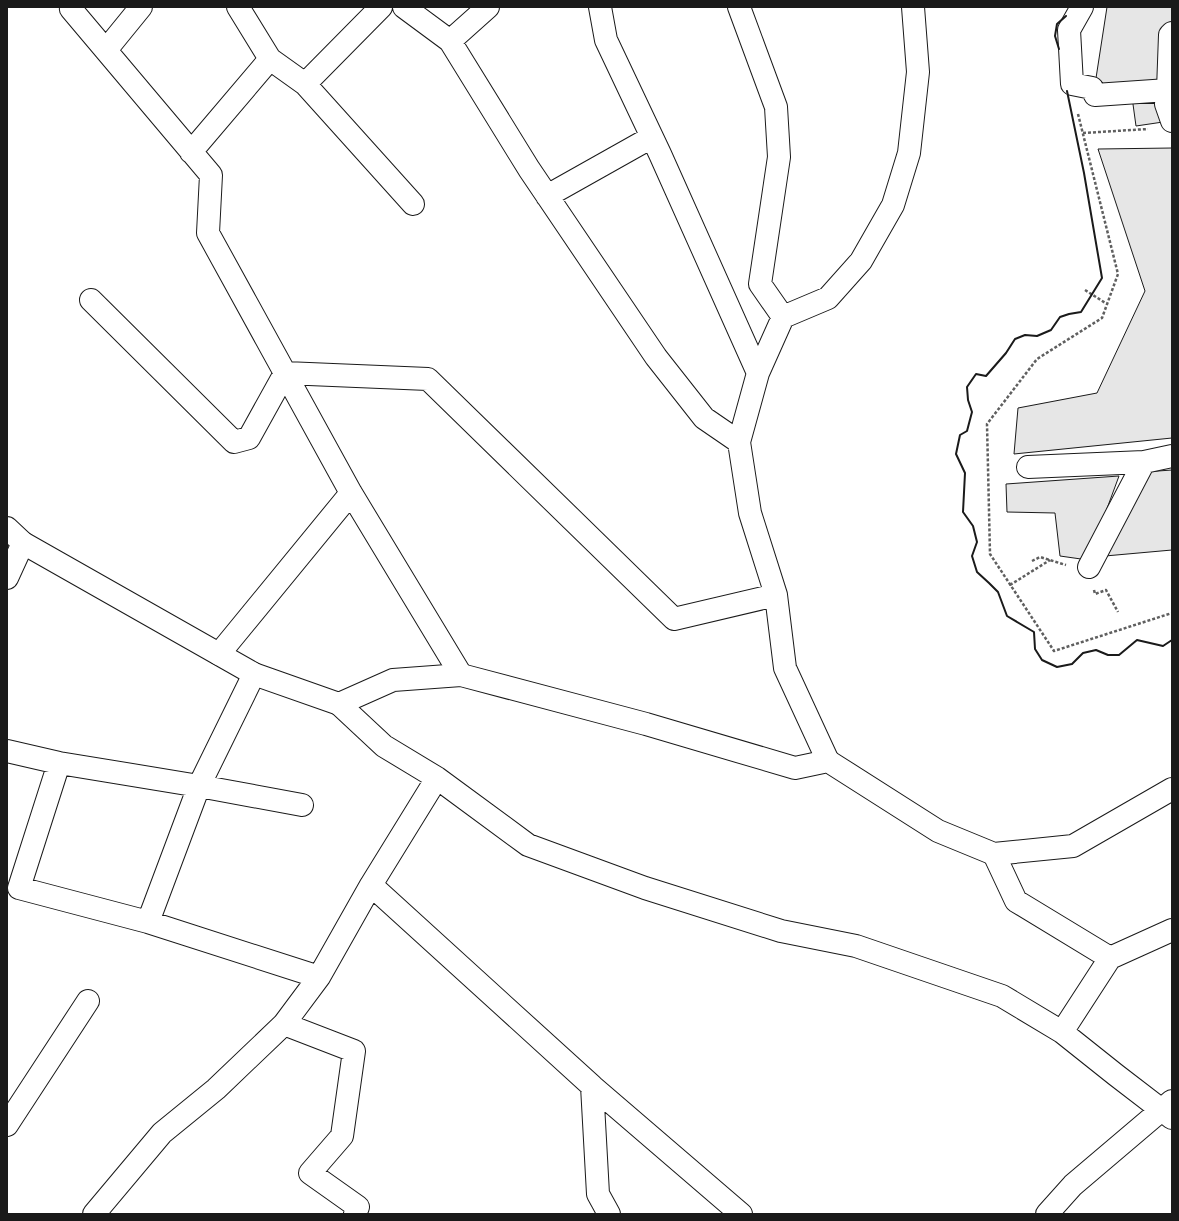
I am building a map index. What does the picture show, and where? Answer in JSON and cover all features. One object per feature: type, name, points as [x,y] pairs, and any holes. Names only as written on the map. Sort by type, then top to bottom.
[{"type":"street","points":[[72,7],[71,9],[211,175],[208,233],[351,493],[461,675]]},
{"type":"street","points":[[106,50],[141,7]]},
{"type":"street","points":[[238,7],[270,58],[305,84],[414,204]]},
{"type":"street","points":[[305,84],[381,7]]},
{"type":"street","points":[[404,7],[450,41],[529,169],[661,363],[704,418],[739,442]]},
{"type":"street","points":[[450,41],[488,7]]},
{"type":"street","points":[[600,7],[606,40],[652,137],[758,373]]},
{"type":"street","points":[[739,7],[776,106],[779,157],[760,284],[783,318]]},
{"type":"street","points":[[913,7],[918,72],[909,152],[893,205],[861,261],[828,298],[783,318],[758,373],[739,442],[750,513],[776,595],[785,668],[828,762],[938,831],[994,854],[1073,846],[1172,789]]},
{"type":"street","points":[[1082,7],[1069,30],[1072,84],[1092,88],[1095,95],[1168,90]]},
{"type":"street","points":[[1172,33],[1170,35],[1166,104],[1172,121]]},
{"type":"street","points":[[191,152],[270,58]]},
{"type":"street","points":[[547,196],[652,137]]},
{"type":"street","points":[[91,300],[234,442],[249,438],[285,373]]},
{"type":"street","points":[[285,373],[428,379],[674,619],[776,595]]},
{"type":"street","points":[[1028,467],[1144,462],[1172,456]]},
{"type":"street","points":[[1088,567],[1144,462]]},
{"type":"street","points":[[219,654],[351,493]]},
{"type":"street","points":[[7,528],[24,543],[254,674],[339,704],[384,746],[437,778],[528,845],[653,890],[781,931],[856,946],[1002,996],[1062,1032],[1116,1075],[1168,1109],[1073,1185],[1053,1212]]},
{"type":"street","points":[[7,578],[24,543]]},
{"type":"street","points":[[148,922],[199,786],[254,674]]},
{"type":"street","points":[[339,704],[393,680],[461,675],[646,724],[795,768],[828,762]]},
{"type":"street","points":[[7,751],[59,763],[302,805]]},
{"type":"street","points":[[59,763],[19,888],[148,922],[319,977]]},
{"type":"street","points":[[94,1214],[162,1133],[216,1089],[284,1024],[319,977],[371,885],[437,778]]},
{"type":"street","points":[[994,854],[1016,901],[1110,958]]},
{"type":"street","points":[[371,885],[592,1086],[741,1214]]},
{"type":"street","points":[[1062,1032],[1110,958],[1172,930]]},
{"type":"street","points":[[7,1125],[88,1001]]},
{"type":"street","points":[[284,1024],[354,1050],[342,1136],[310,1173],[358,1207],[355,1214]]},
{"type":"street","points":[[592,1086],[598,1194],[609,1214]]},
{"type":"path","points":[[1072,84],[1118,274],[1102,318],[1038,359],[987,424],[990,554],[1054,651],[1172,613]]},
{"type":"path","points":[[1083,133],[1131,131]]},
{"type":"path","points":[[1085,290],[1107,304]]},
{"type":"path","points":[[1010,585],[1051,560]]},
{"type":"building","points":[[1107,7],[1172,7],[1172,27],[1164,84],[1094,91]]},
{"type":"building","points":[[1159,93],[1163,122],[1136,126],[1132,97]]},
{"type":"building","points":[[1172,148],[1172,438],[1014,454],[1018,408],[1097,393],[1145,291],[1098,149]]},
{"type":"building","points":[[1172,470],[1172,550],[1105,556],[1144,472]]},
{"type":"building","points":[[1119,476],[1088,560],[1060,556],[1055,513],[1007,512],[1006,484]]},
{"type":"wall","points":[[1059,49],[1055,36],[1057,24],[1066,16]]},
{"type":"wall","points":[[1067,91],[1084,173],[1102,278],[1081,312],[1060,317],[1051,330],[1037,336],[1025,335],[1015,339],[1006,353],[986,376],[976,374],[967,387],[968,400],[972,412],[967,431],[960,435],[956,454],[965,473],[963,512],[973,526],[977,542],[972,556],[977,572],[998,592],[1007,616],[1034,632],[1035,649],[1042,660],[1057,667],[1072,664],[1083,653],[1096,650],[1108,655],[1119,655],[1137,640],[1163,646],[1172,640]]}]
